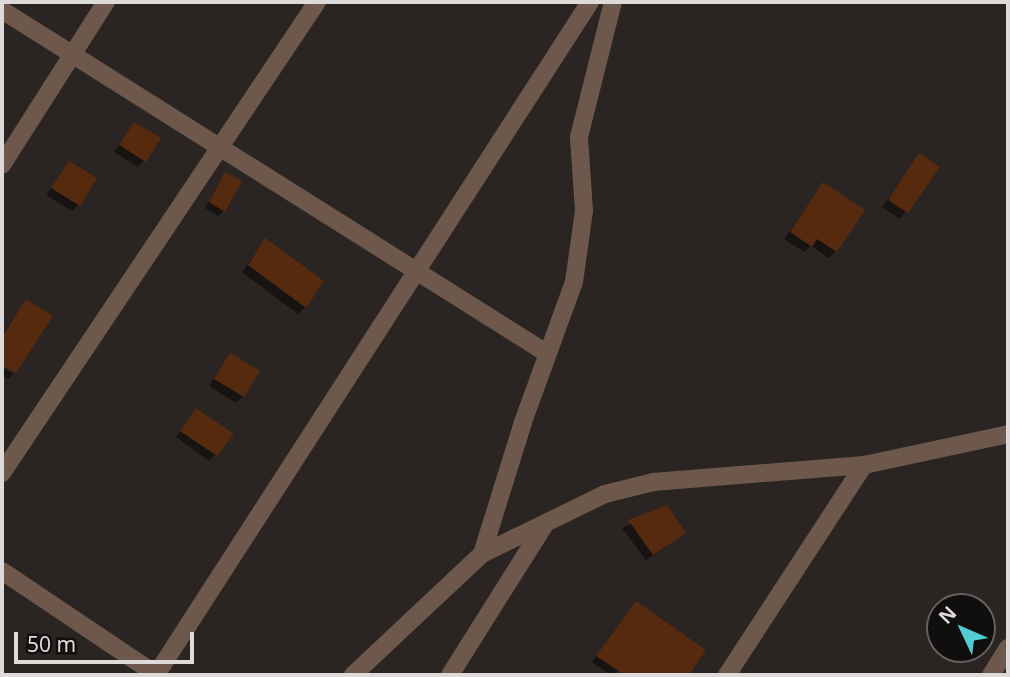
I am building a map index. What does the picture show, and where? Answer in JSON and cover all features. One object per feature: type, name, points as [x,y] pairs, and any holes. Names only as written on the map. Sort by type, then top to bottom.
[{"type":"street","points":[[2,165],[106,2]]},
{"type":"street","points":[[2,473],[317,2]]},
{"type":"street","points":[[2,571],[156,675],[590,2]]},
{"type":"street","points":[[482,554],[574,282],[584,211],[579,137],[613,2]]},
{"type":"street","points":[[2,10],[548,354]]},
{"type":"street","points":[[353,675],[482,554],[605,494],[653,482],[864,465],[1008,434]]},
{"type":"street","points":[[727,675],[864,465]]},
{"type":"street","points":[[450,675],[545,523]]},
{"type":"street","points":[[991,675],[1008,648]]},
{"type":"building","points":[[134,122],[161,138],[146,162],[119,145]]},
{"type":"building","points":[[919,153],[940,167],[908,213],[888,200]]},
{"type":"building","points":[[69,161],[97,178],[80,206],[51,188]]},
{"type":"building","points":[[225,172],[242,181],[225,212],[209,202]]},
{"type":"building","points":[[823,182],[865,210],[837,252],[817,239],[812,247],[790,232]]},
{"type":"building","points":[[265,238],[324,281],[306,308],[248,265]]},
{"type":"building","points":[[26,299],[53,316],[16,373],[2,365],[2,337]]},
{"type":"building","points":[[230,353],[260,371],[244,397],[214,379]]},
{"type":"building","points":[[196,408],[234,434],[217,456],[180,431]]},
{"type":"building","points":[[667,505],[686,533],[653,555],[628,520]]},
{"type":"building","points":[[636,601],[706,650],[689,675],[625,675],[596,656]]}]
